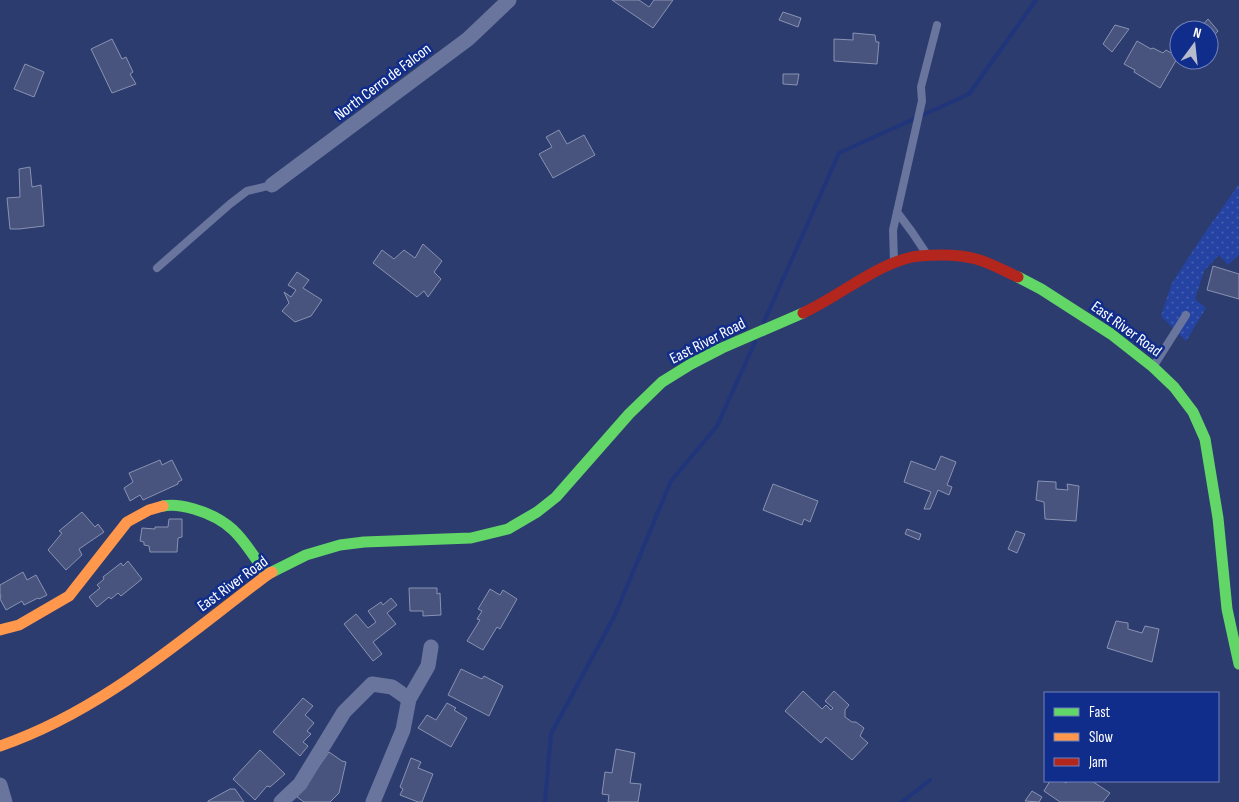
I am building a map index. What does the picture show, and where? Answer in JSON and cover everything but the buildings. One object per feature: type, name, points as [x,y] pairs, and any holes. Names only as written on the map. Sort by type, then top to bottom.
[{"type":"street","name":"North Cerro de Falcon","points":[[272,185],[468,39],[509,0]]},
{"type":"street","name":"East River Road","points":[[0,746],[60,721],[98,700],[133,677],[267,575],[306,556],[340,545],[364,542],[471,538],[508,529],[537,512],[556,497],[629,414],[662,382],[722,348],[814,308],[874,272],[909,258],[927,255],[957,255],[976,259],[993,265],[1041,289],[1111,334],[1153,367],[1174,387],[1193,412],[1205,439],[1218,518],[1227,608],[1239,664]]},
{"type":"street","points":[[0,630],[19,625],[69,596],[127,522],[149,510],[168,505],[185,506],[208,513],[227,524],[241,538],[267,575]]},
{"type":"street","points":[[373,802],[403,730],[409,699],[428,666],[431,647]]},
{"type":"street","points":[[282,802],[300,784],[344,712],[372,684],[392,687],[409,699]]},
{"type":"street","points":[[0,785],[5,802]]},
{"type":"lane","points":[[894,263],[893,230],[922,102],[921,87],[936,25]]},
{"type":"lane","points":[[157,268],[247,191],[272,185]]},
{"type":"lane","points":[[897,212],[927,255]]},
{"type":"lane","points":[[1153,367],[1186,315]]},
{"type":"shaded area","points":[[1239,184],[1239,255],[1228,265],[1219,255],[1204,271],[1195,299],[1206,308],[1186,341],[1161,316],[1172,283]]},
{"type":"waterway","points":[[764,322],[839,153],[969,94],[1036,0]]},
{"type":"waterway","points":[[545,802],[551,734],[615,615],[671,481],[717,426],[755,342]]},
{"type":"waterway","points":[[902,802],[930,780]]},
{"type":"traffic: fast","points":[[1018,277],[1041,289],[1111,334],[1153,367],[1174,387],[1193,412],[1205,439],[1218,518],[1227,609],[1239,664]]},
{"type":"traffic: fast","points":[[272,572],[306,555],[340,545],[364,542],[471,538],[508,529],[537,512],[556,497],[629,414],[662,382],[722,348],[803,313]]},
{"type":"traffic: fast","points":[[163,506],[175,505],[194,509],[208,514],[229,526],[252,552],[267,575]]},
{"type":"traffic: slow","points":[[0,630],[19,625],[69,596],[127,522],[149,510],[163,506]]},
{"type":"traffic: slow","points":[[0,746],[73,714],[107,693],[172,648],[272,572]]},
{"type":"traffic: jam","points":[[803,313],[881,269],[916,256],[946,255],[968,257],[1018,277]]}]
